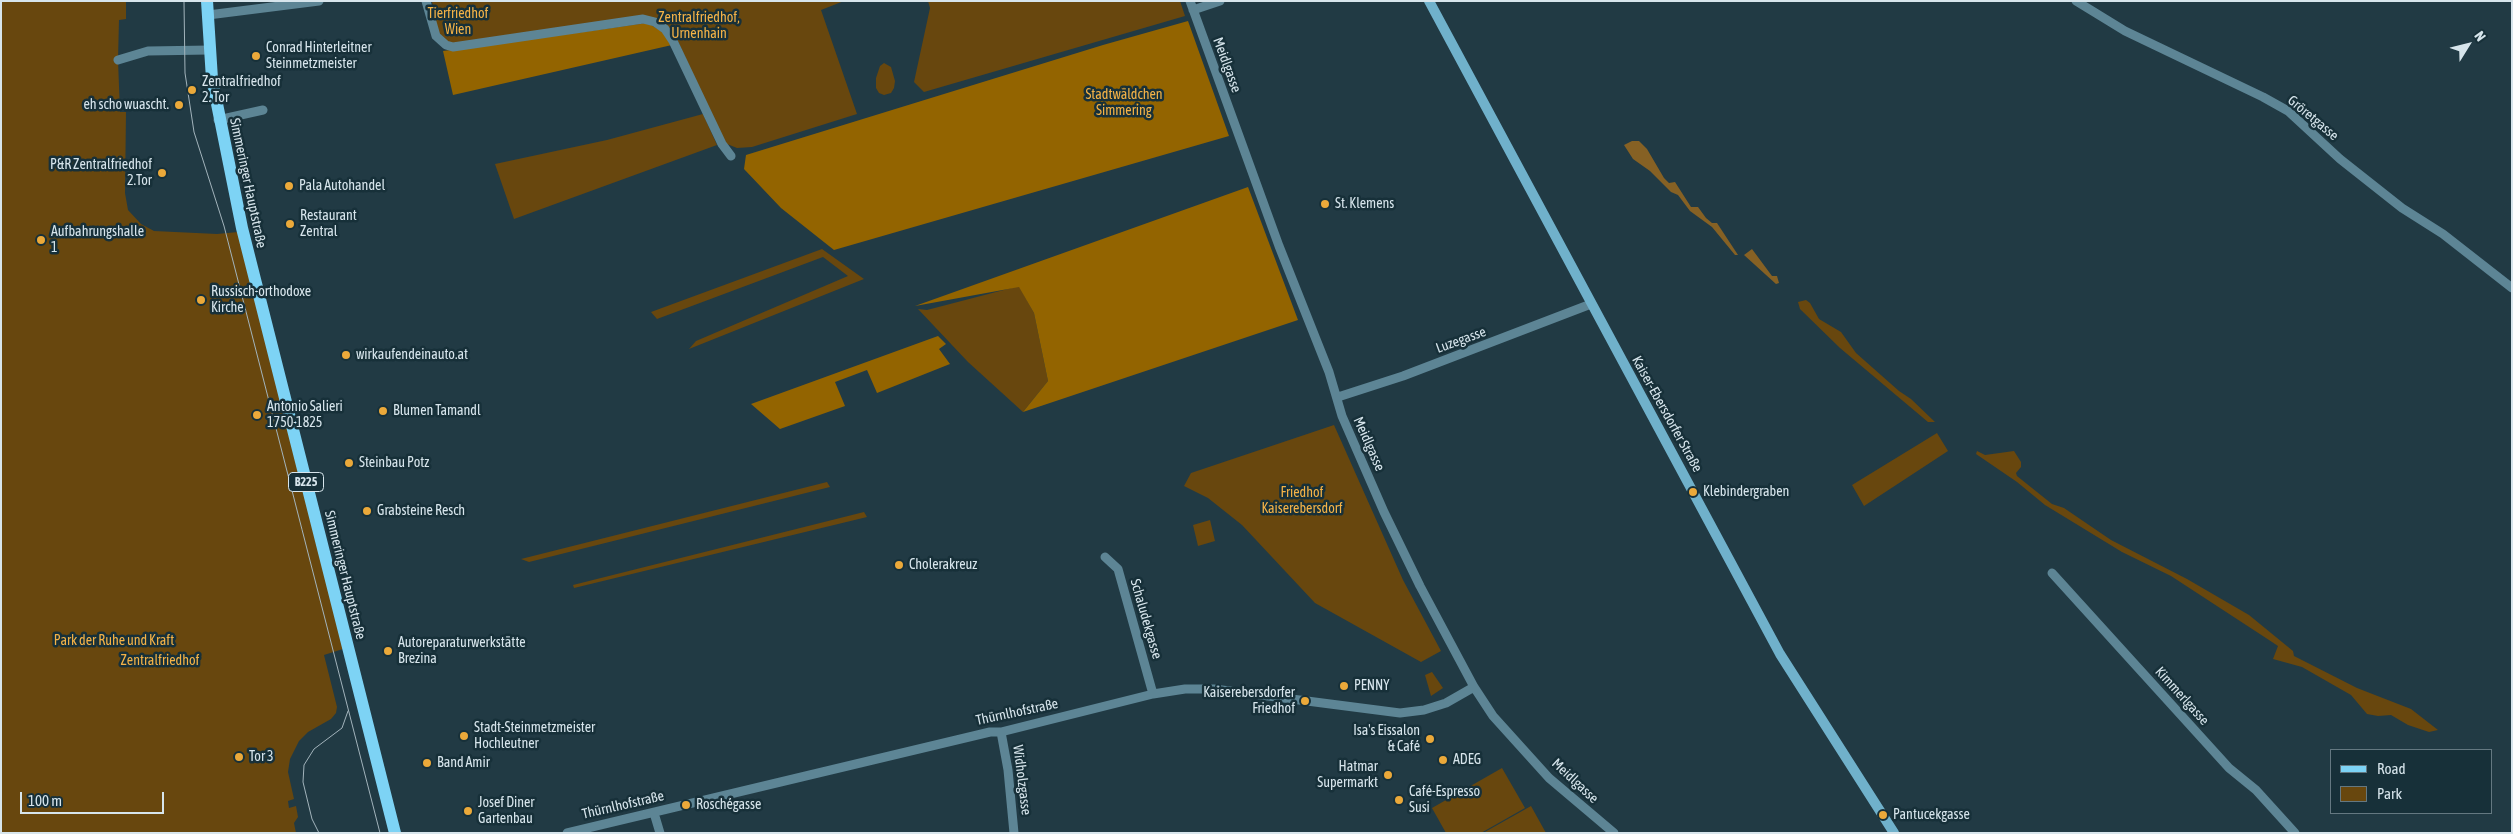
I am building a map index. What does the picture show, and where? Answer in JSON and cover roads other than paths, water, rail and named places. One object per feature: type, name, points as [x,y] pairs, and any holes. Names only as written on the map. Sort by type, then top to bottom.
[{"type":"main road","name":"Simmeringer Hauptstraße","points":[[207,1],[209,50],[218,120],[244,237],[395,833]]},
{"type":"main road","name":"Kaiser-Ebersdorfer Straße","points":[[1429,1],[1780,654],[1894,833]]},
{"type":"street","points":[[208,14],[319,1]]},
{"type":"street","points":[[426,1],[436,36],[446,45],[453,47],[643,19],[655,22],[665,29],[673,41],[722,144],[731,156]]},
{"type":"street","points":[[1191,6],[1220,1]]},
{"type":"street","name":"Gröretgasse","points":[[2076,1],[2125,32],[2263,97],[2288,111],[2340,159],[2402,208],[2443,234],[2512,288]]},
{"type":"street","name":"Meidlgasse","points":[[1191,6],[1269,220],[1338,397],[1342,416],[1384,512],[1420,586],[1474,688],[1510,736],[1549,778],[1614,833]]},
{"type":"street","points":[[118,60],[148,51],[209,50]]},
{"type":"street","points":[[218,120],[263,110]]},
{"type":"street","name":"Luzegasse","points":[[1338,397],[1403,376],[1591,304]]},
{"type":"street","name":"Schaludekgasse","points":[[1105,557],[1118,569],[1153,694]]},
{"type":"street","name":"Kimmerlgasse","points":[[2052,573],[2229,768],[2256,790],[2295,833]]},
{"type":"street","name":"Thürnlhofstraße","points":[[567,833],[990,732],[1001,732],[1153,694],[1186,689],[1214,689],[1400,713],[1424,710],[1446,702],[1474,688]]},
{"type":"street","name":"Widholzgasse","points":[[1001,732],[1008,770],[1014,833]]},
{"type":"street","points":[[654,813],[660,833]]},
{"type":"tram line","points":[[184,1],[185,73],[194,132],[224,226],[380,833]]},
{"type":"tram line","points":[[319,833],[312,819],[303,782],[304,765],[314,749],[342,728],[348,711]]},
{"type":"place","name":"Conrad Hinterleitner Steinmetzmeister","points":[[256,56]]},
{"type":"place","name":"Zentralfriedhof 2. Tor","points":[[192,90]]},
{"type":"place","name":"eh scho wuascht.","points":[[179,105]]},
{"type":"place","name":"P&R Zentralfriedhof 2.Tor","points":[[162,173]]},
{"type":"place","name":"Pala Autohandel","points":[[289,186]]},
{"type":"place","name":"St. Klemens","points":[[1325,204]]},
{"type":"place","name":"Restaurant Zentral","points":[[290,224]]},
{"type":"place","name":"Aufbahrungshalle 1","points":[[41,240]]},
{"type":"place","name":"Russisch-orthodoxe Kirche","points":[[201,300]]},
{"type":"place","name":"wirkaufendeinauto.at","points":[[346,355]]},
{"type":"place","name":"Blumen Tamandl","points":[[383,411]]},
{"type":"place","name":"Antonio Salieri 1750-1825","points":[[257,415]]},
{"type":"place","name":"Steinbau Potz","points":[[349,463]]},
{"type":"place","name":"Klebindergraben","points":[[1693,492]]},
{"type":"place","name":"Grabsteine Resch","points":[[367,511]]},
{"type":"place","name":"Cholerakreuz","points":[[899,565]]},
{"type":"place","name":"Autoreparaturwerkstätte Brezina","points":[[388,651]]},
{"type":"place","name":"PENNY","points":[[1344,686]]},
{"type":"place","name":"Kaiserebersdorfer Friedhof","points":[[1305,701]]},
{"type":"place","name":"Stadt-Steinmetzmeister Hochleutner","points":[[464,736]]},
{"type":"place","name":"Isa's Eissalon & Café","points":[[1430,739]]},
{"type":"place","name":"Tor 3","points":[[239,757]]},
{"type":"place","name":"ADEG","points":[[1443,760]]},
{"type":"place","name":"Band Amir","points":[[427,763]]},
{"type":"place","name":"Hatmar Supermarkt","points":[[1388,775]]},
{"type":"place","name":"Café-Espresso Susi","points":[[1399,800]]},
{"type":"place","name":"Roschégasse","points":[[686,805]]},
{"type":"place","name":"Josef Diner Gartenbau","points":[[468,811]]},
{"type":"place","name":"Pantucekgasse","points":[[1883,815]]},
{"type":"park label","name":"Tierfriedhof Wien","points":[[458,22]]},
{"type":"park label","name":"Zentralfriedhof, Urnenhain","points":[[699,26]]},
{"type":"park label","name":"Stadtwäldchen Simmering","points":[[1124,104]]},
{"type":"park label","name":"Friedhof Kaiserebersdorf","points":[[1302,502]]},
{"type":"park label","name":"Park der Ruhe und Kraft","points":[[114,641]]},
{"type":"park label","name":"Zentralfriedhof","points":[[160,661]]}]
